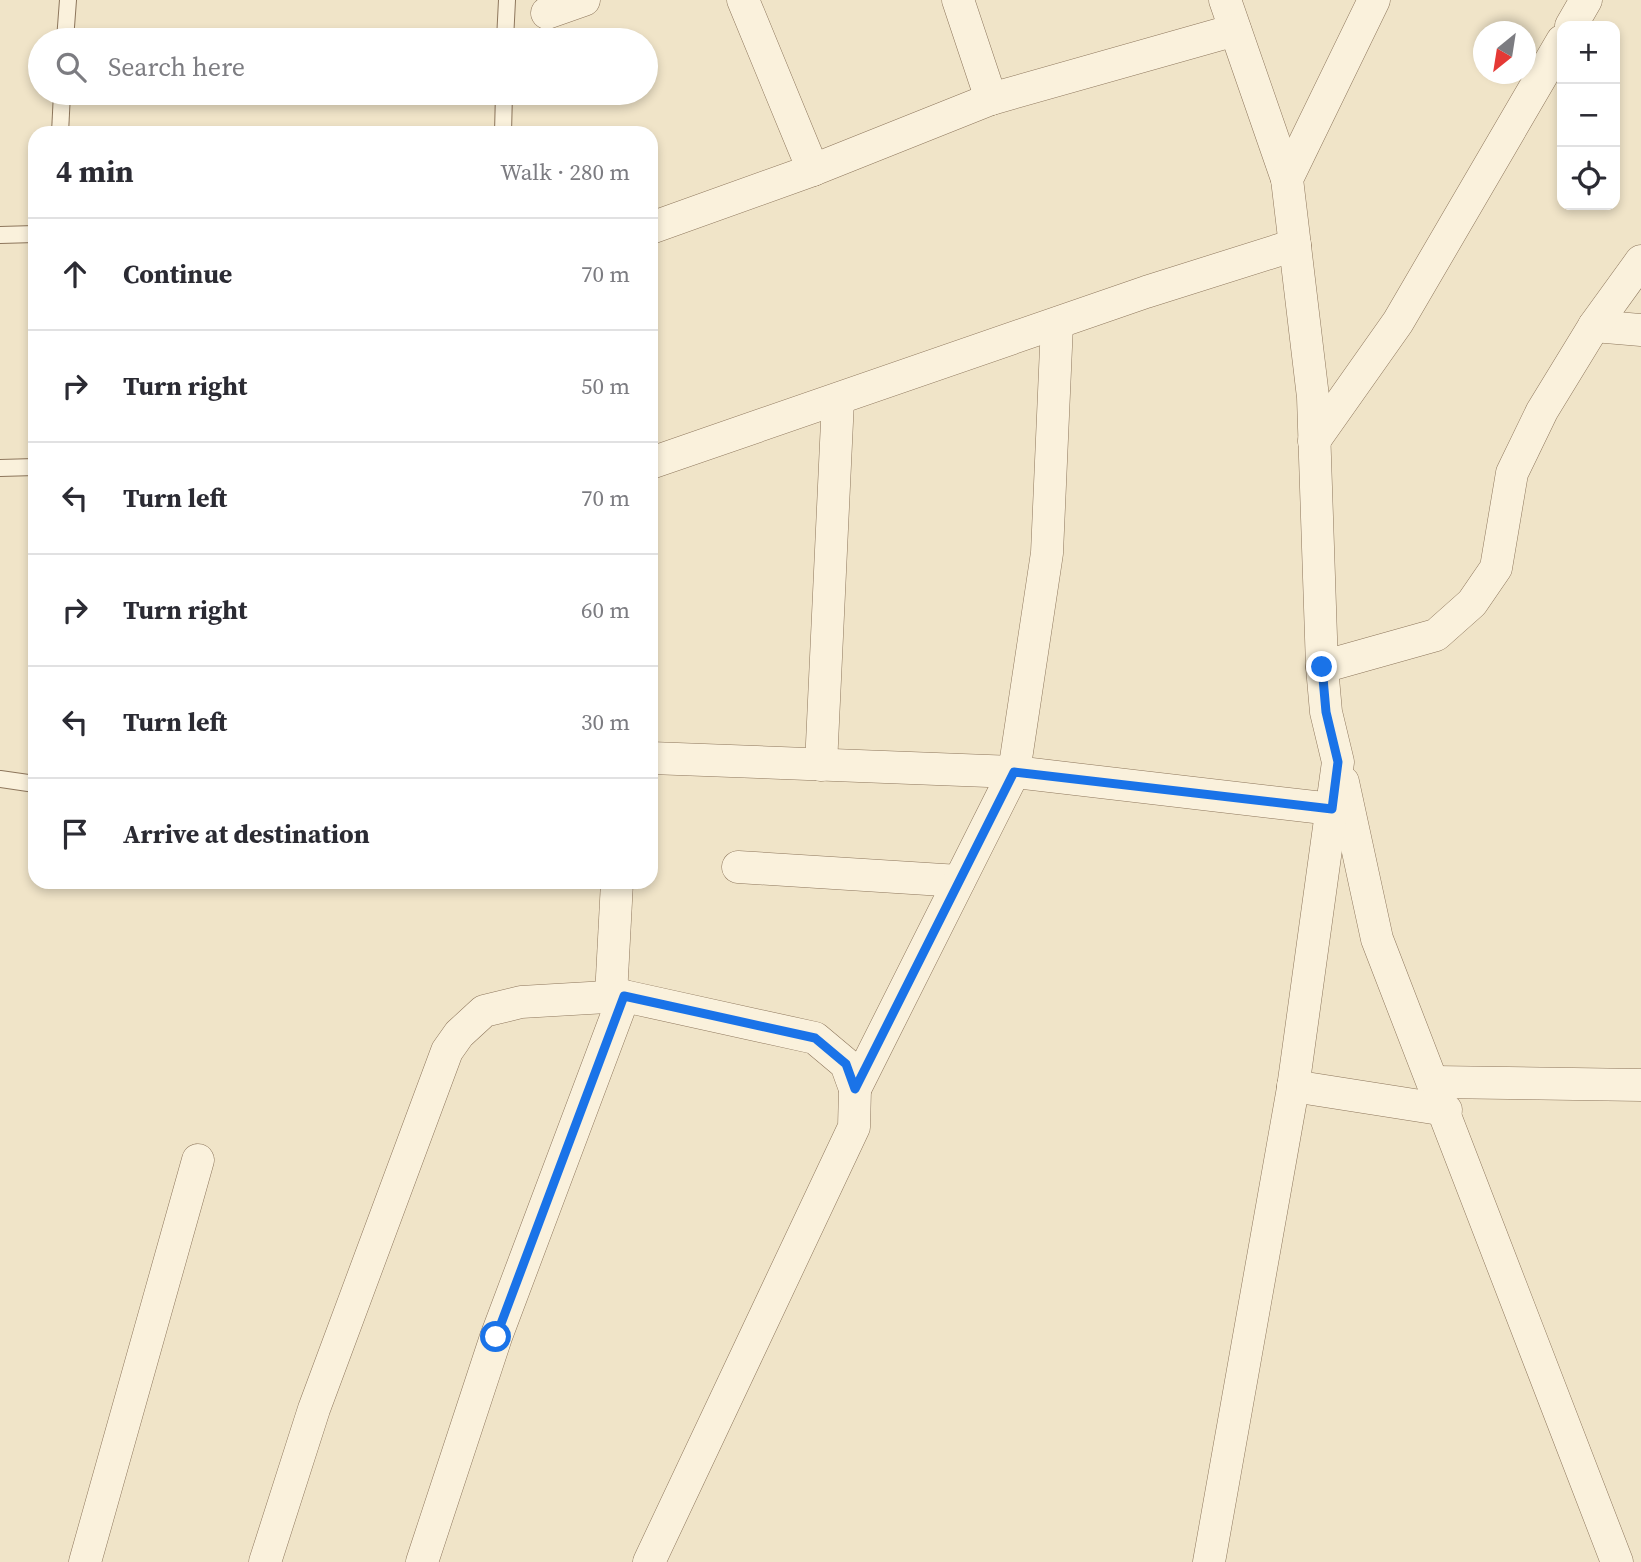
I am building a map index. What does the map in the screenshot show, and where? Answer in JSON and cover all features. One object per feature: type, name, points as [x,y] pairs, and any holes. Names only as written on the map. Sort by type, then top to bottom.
[{"type":"street","points":[[547,13],[584,0]]},
{"type":"street","points":[[743,0],[813,170]]},
{"type":"street","points":[[958,0],[991,99]]},
{"type":"street","points":[[1225,0],[1287,179],[1312,397],[1326,712],[1377,939],[1440,1096],[1618,1562]]},
{"type":"street","points":[[1287,179],[1374,0]]},
{"type":"street","points":[[1574,21],[1586,0]]},
{"type":"street","points":[[658,225],[813,170],[991,99],[1235,30]]},
{"type":"street","points":[[1314,441],[1398,322],[1557,50]]},
{"type":"street","points":[[658,461],[1146,292],[1295,246]]},
{"type":"street","points":[[1322,667],[1436,635],[1472,603],[1496,568],[1512,473],[1542,411],[1594,326],[1641,261]]},
{"type":"street","points":[[855,1089],[1014,772],[1047,552],[1057,324]]},
{"type":"street","points":[[1594,326],[1641,330]]},
{"type":"street","points":[[821,765],[838,400]]},
{"type":"street","points":[[658,758],[1014,772],[1332,809]]},
{"type":"street","points":[[1209,1562],[1293,1086],[1338,762]]},
{"type":"street","points":[[738,867],[959,881]]},
{"type":"street","points":[[422,1562],[496,1337],[617,996],[617,889]]},
{"type":"street","points":[[265,1562],[314,1409],[447,1051],[459,1034],[484,1011],[521,1002],[617,996],[815,1038],[846,1064],[855,1089],[854,1127],[649,1562]]},
{"type":"street","points":[[1293,1086],[1440,1096],[1641,1085]]},
{"type":"street","points":[[85,1562],[198,1160]]},
{"type":"lane","points":[[66,28],[68,0]]},
{"type":"lane","points":[[505,28],[506,0]]},
{"type":"lane","points":[[60,126],[61,105]]},
{"type":"lane","points":[[503,126],[504,105]]},
{"type":"lane","points":[[0,235],[28,234]]},
{"type":"lane","points":[[0,468],[28,467]]},
{"type":"lane","points":[[0,779],[28,783]]},
{"type":"route","points":[[496,1337],[624,996],[815,1038],[846,1064],[855,1089],[1014,772],[1332,809],[1338,762],[1326,712],[1322,667]]}]
